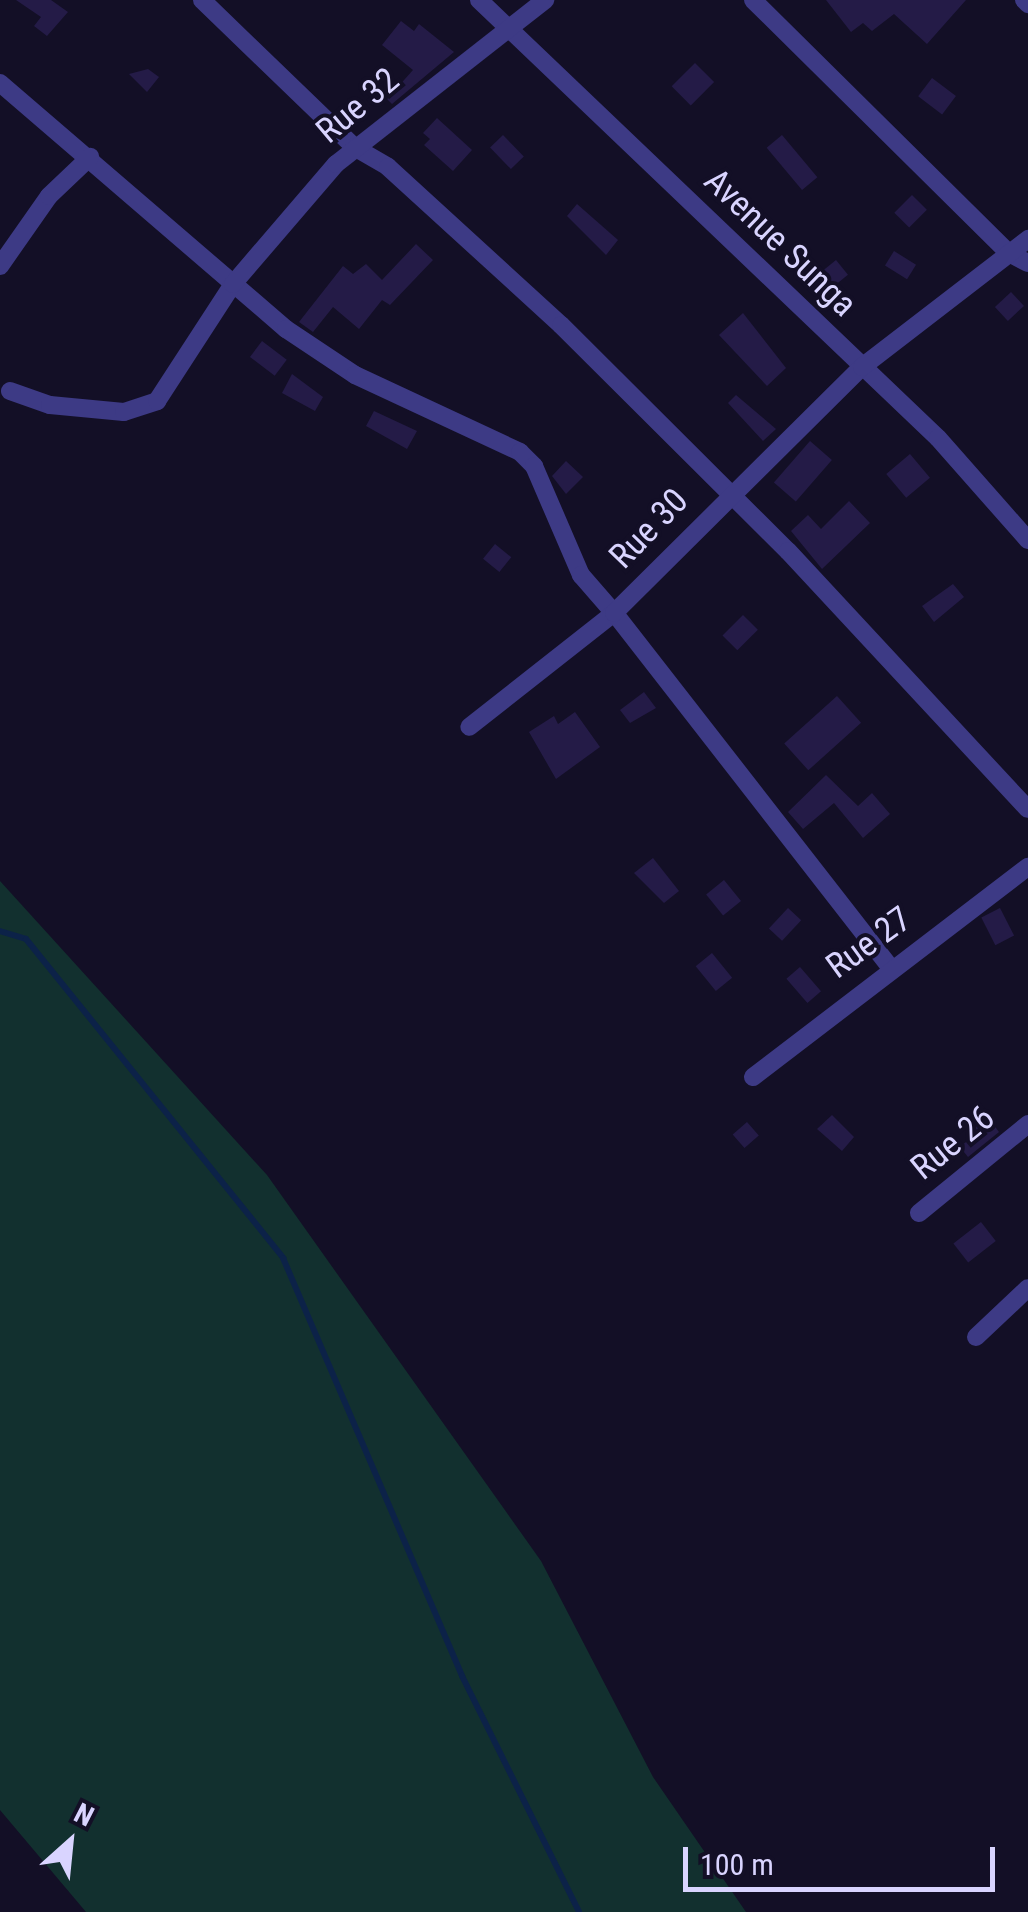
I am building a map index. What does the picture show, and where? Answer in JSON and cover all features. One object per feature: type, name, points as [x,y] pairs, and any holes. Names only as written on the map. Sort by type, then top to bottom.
[{"type":"street","points":[[202,0],[354,147],[388,168],[562,324],[729,492],[1028,809]]},
{"type":"street","name":"Avenue Sunga","points":[[480,0],[938,438],[1028,540]]},
{"type":"street","name":"Rue 32","points":[[10,390],[50,405],[143,409],[157,401],[233,284],[354,147],[545,0]]},
{"type":"street","points":[[752,0],[1009,253],[1028,263]]},
{"type":"street","points":[[0,83],[233,284],[355,375],[520,452],[534,466],[581,574],[614,613],[469,727]]},
{"type":"street","points":[[0,266],[50,196],[90,157]]},
{"type":"street","name":"Rue 30","points":[[890,967],[614,613],[729,492],[862,367],[1028,238]]},
{"type":"street","name":"Rue 27","points":[[753,1076],[890,967],[1028,867]]},
{"type":"street","name":"Rue 26","points":[[919,1213],[1028,1124]]},
{"type":"street","points":[[976,1337],[1028,1288]]},
{"type":"green space","points":[[0,881],[267,1175],[541,1561],[653,1777],[746,1912],[86,1912],[0,1810]]},
{"type":"building","points":[[16,0],[51,0],[68,12],[47,36],[34,26],[41,17]]},
{"type":"building","points":[[826,0],[966,0],[927,44],[894,14],[872,31],[863,23],[851,32]]},
{"type":"building","points":[[401,21],[414,31],[419,24],[454,52],[392,104],[387,99],[413,70],[382,45]]},
{"type":"building","points":[[695,63],[714,82],[691,105],[672,86]]},
{"type":"building","points":[[148,69],[159,77],[147,92],[129,74]]},
{"type":"building","points":[[932,78],[956,96],[942,114],[918,96]]},
{"type":"building","points":[[437,118],[472,150],[453,171],[424,145],[430,139],[423,133]]},
{"type":"building","points":[[503,135],[524,157],[511,169],[490,148]]},
{"type":"building","points":[[782,135],[817,177],[802,190],[767,148]]},
{"type":"building","points":[[912,195],[927,210],[909,228],[894,213]]},
{"type":"building","points":[[577,204],[618,240],[606,255],[567,216]]},
{"type":"building","points":[[416,244],[433,260],[390,305],[382,300],[359,329],[333,307],[313,332],[299,322],[343,266],[353,274],[366,264],[382,280]]},
{"type":"building","points":[[894,251],[916,265],[907,279],[885,265]]},
{"type":"building","points":[[836,260],[848,275],[832,288],[820,273]]},
{"type":"building","points":[[1011,292],[1024,306],[1008,321],[995,307]]},
{"type":"building","points":[[743,313],[786,368],[767,386],[719,335]]},
{"type":"building","points":[[262,341],[287,360],[275,376],[250,357]]},
{"type":"building","points":[[292,374],[323,397],[315,411],[282,393]]},
{"type":"building","points":[[736,395],[776,429],[763,441],[728,403]]},
{"type":"building","points":[[374,411],[417,431],[407,449],[366,426]]},
{"type":"building","points":[[810,441],[832,460],[796,502],[774,483]]},
{"type":"building","points":[[910,454],[930,478],[906,498],[886,474]]},
{"type":"building","points":[[566,461],[583,477],[566,494],[552,476]]},
{"type":"building","points":[[849,501],[870,523],[822,569],[791,531],[808,515],[821,529]]},
{"type":"building","points":[[495,544],[511,557],[499,572],[483,559]]},
{"type":"building","points":[[953,584],[964,597],[934,622],[922,606]]},
{"type":"building","points":[[743,615],[758,630],[737,650],[722,636]]},
{"type":"building","points":[[644,692],[656,708],[630,723],[620,710]]},
{"type":"building","points":[[837,696],[861,723],[808,770],[784,744]]},
{"type":"building","points":[[575,712],[600,747],[556,779],[529,732],[554,716],[558,724]]},
{"type":"building","points":[[826,775],[858,806],[872,793],[890,814],[863,838],[834,803],[803,829],[788,812]]},
{"type":"building","points":[[653,858],[679,891],[664,903],[634,873]]},
{"type":"building","points":[[724,880],[741,901],[723,915],[706,894]]},
{"type":"building","points":[[788,908],[801,920],[782,941],[769,928]]},
{"type":"building","points":[[1000,908],[1014,936],[995,945],[981,918]]},
{"type":"building","points":[[712,953],[732,978],[716,991],[696,966]]},
{"type":"building","points":[[800,967],[821,991],[807,1003],[786,979]]},
{"type":"building","points":[[984,1112],[999,1132],[968,1157],[960,1147],[977,1133],[969,1123]]},
{"type":"building","points":[[832,1115],[854,1137],[842,1151],[817,1129]]},
{"type":"building","points":[[747,1122],[759,1136],[744,1148],[733,1134]]},
{"type":"building","points":[[981,1222],[996,1241],[968,1262],[953,1244]]},
{"type":"waterway","points":[[0,931],[26,939],[283,1258],[462,1676],[579,1912]]}]
